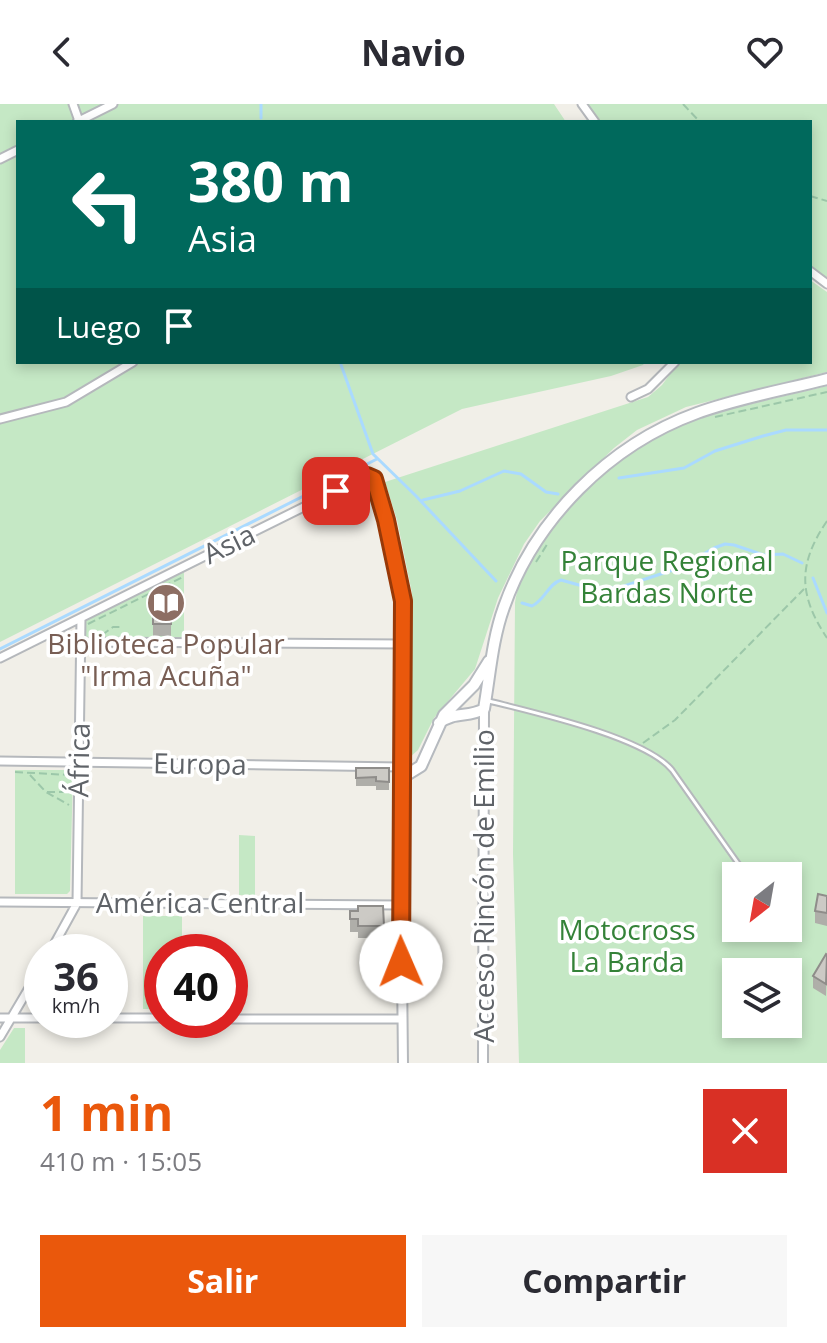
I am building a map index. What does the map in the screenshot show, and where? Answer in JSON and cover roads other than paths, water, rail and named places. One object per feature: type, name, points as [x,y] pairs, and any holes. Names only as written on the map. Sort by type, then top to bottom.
[{"type":"main road","name":"Acceso Rincón de Emilio","points":[[439,723],[453,714],[475,713],[485,704],[492,656],[504,608],[534,545],[567,503],[607,464],[652,434],[692,415],[827,379]]},
{"type":"main road","name":"Acceso Rincón de Emilio","points":[[400,779],[425,762],[447,710],[474,685],[492,656]]},
{"type":"street","points":[[82,120],[113,104]]},
{"type":"street","points":[[0,419],[38,412],[66,402],[130,364]]},
{"type":"street","points":[[631,397],[648,389],[673,364]]},
{"type":"street","name":"Asia","points":[[0,658],[364,477],[372,477],[377,484],[386,520],[402,592],[403,644]]},
{"type":"street","name":"África","points":[[77,903],[81,618]]},
{"type":"street","points":[[80,642],[403,644],[400,767],[403,1063]]},
{"type":"street","name":"Acceso Rincón de Emilio","points":[[483,1063],[485,704]]},
{"type":"street","name":"Europa","points":[[0,761],[400,767]]},
{"type":"street","name":"América Central","points":[[0,902],[400,905]]},
{"type":"street","points":[[60,934],[77,903]]},
{"type":"street","points":[[0,1037],[24,997]]},
{"type":"street","points":[[0,1018],[24,1018]]},
{"type":"street","points":[[248,1019],[402,1019]]},
{"type":"lane","points":[[485,704],[557,718],[636,747],[665,762],[737,862]]},
{"type":"waterway","points":[[261,104],[261,118]]},
{"type":"waterway","points":[[341,364],[373,454],[496,581]]},
{"type":"waterway","points":[[619,478],[684,468],[715,451],[786,430],[827,430]]},
{"type":"waterway","points":[[0,649],[377,459]]},
{"type":"waterway","points":[[423,500],[460,491],[504,471],[521,474],[546,492],[558,494]]},
{"type":"waterway","points":[[522,603],[532,606],[561,580],[586,587],[618,588],[679,568],[725,544],[764,555],[783,554],[802,563]]},
{"type":"waterway","points":[[813,578],[827,613]]},
{"type":"place","name":"Biblioteca Popular \"Irma Acuña\"","points":[[166,603]]},
{"type":"park label","name":"Parque Regional Bardas Norte","points":[[667,577]]},
{"type":"park label","name":"Motocross La Barda","points":[[627,946]]}]
